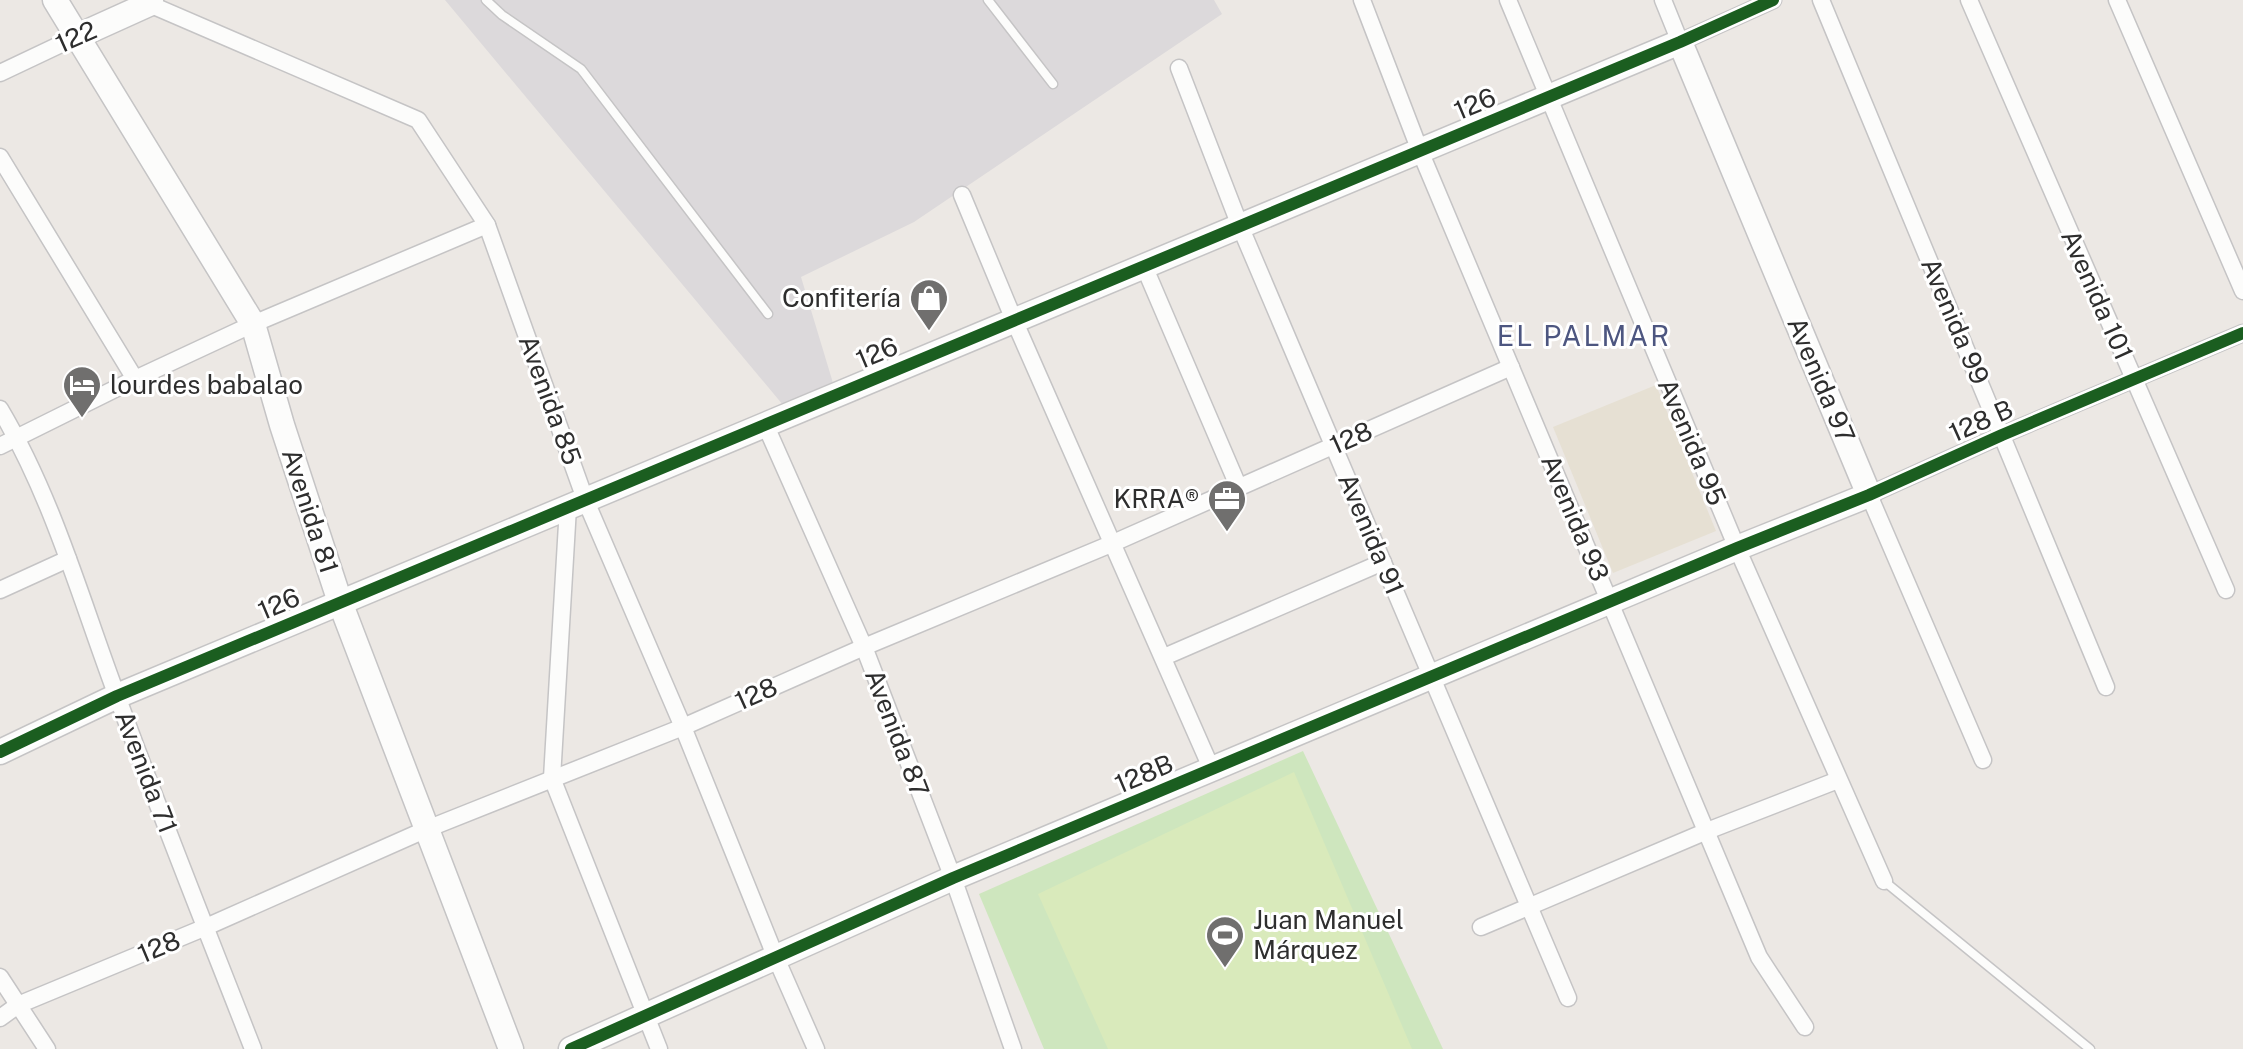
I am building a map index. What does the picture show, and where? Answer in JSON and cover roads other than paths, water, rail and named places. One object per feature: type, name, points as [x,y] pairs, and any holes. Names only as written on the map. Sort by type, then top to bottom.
[{"type":"street","name":"Avenida 81","points":[[55,0],[253,324],[282,425],[340,602],[511,1049]]},
{"type":"street","name":"Avenida 93","points":[[1362,0],[1420,151],[1759,957],[1805,1027]]},
{"type":"street","name":"Avenida 95","points":[[1508,0],[1546,98],[1737,548],[1884,881]]},
{"type":"street","name":"Avenida 97","points":[[1663,0],[1983,760]]},
{"type":"street","name":"126","points":[[0,752],[117,696],[1680,42],[1773,0]]},
{"type":"street","name":"Avenida 99","points":[[1821,0],[2106,687]]},
{"type":"street","name":"Avenida 101","points":[[1969,0],[2226,590]]},
{"type":"street","points":[[2117,0],[2243,291]]},
{"type":"street","name":"122","points":[[0,73],[150,2]]},
{"type":"street","name":"Avenida 85","points":[[150,2],[418,120],[487,225],[577,503],[683,727],[816,1049]]},
{"type":"street","name":"Avenida 91","points":[[1179,68],[1240,226],[1568,998]]},
{"type":"street","points":[[0,157],[135,379]]},
{"type":"street","points":[[962,195],[1111,544],[1212,770]]},
{"type":"street","points":[[0,446],[253,324],[487,225]]},
{"type":"street","points":[[1144,266],[1239,488]]},
{"type":"street","name":"128 B","points":[[1737,548],[1869,495],[2243,333]]},
{"type":"street","name":"128","points":[[0,1018],[18,1005],[206,927],[427,829],[683,727],[1111,544],[1511,367]]},
{"type":"street","name":"Avenida 71","points":[[0,409],[18,439],[68,559],[117,696],[253,1049]]},
{"type":"street","name":"Avenida 87","points":[[765,424],[864,647],[953,878],[1013,1049]]},
{"type":"street","points":[[577,503],[552,778],[659,1049]]},
{"type":"street","name":"128B","points":[[571,1049],[953,878],[1737,548]]},
{"type":"street","points":[[0,590],[68,559]]},
{"type":"street","points":[[1164,657],[1383,562]]},
{"type":"street","points":[[1481,927],[1707,831],[1838,780]]},
{"type":"street","points":[[0,977],[47,1049]]},
{"type":"lane","points":[[486,0],[502,15],[581,69],[768,314]]},
{"type":"lane","points":[[988,0],[1053,84]]},
{"type":"lane","points":[[1884,881],[2090,1049]]},
{"type":"place","name":"Confitería","points":[[929,332]]},
{"type":"place","name":"lourdes babalao","points":[[82,419]]},
{"type":"place","name":"KRRA®","points":[[1227,533]]},
{"type":"place","name":"Juan Manuel Márquez","points":[[1225,969]]},
{"type":"district","name":"EL PALMAR","points":[[1584,336]]}]
